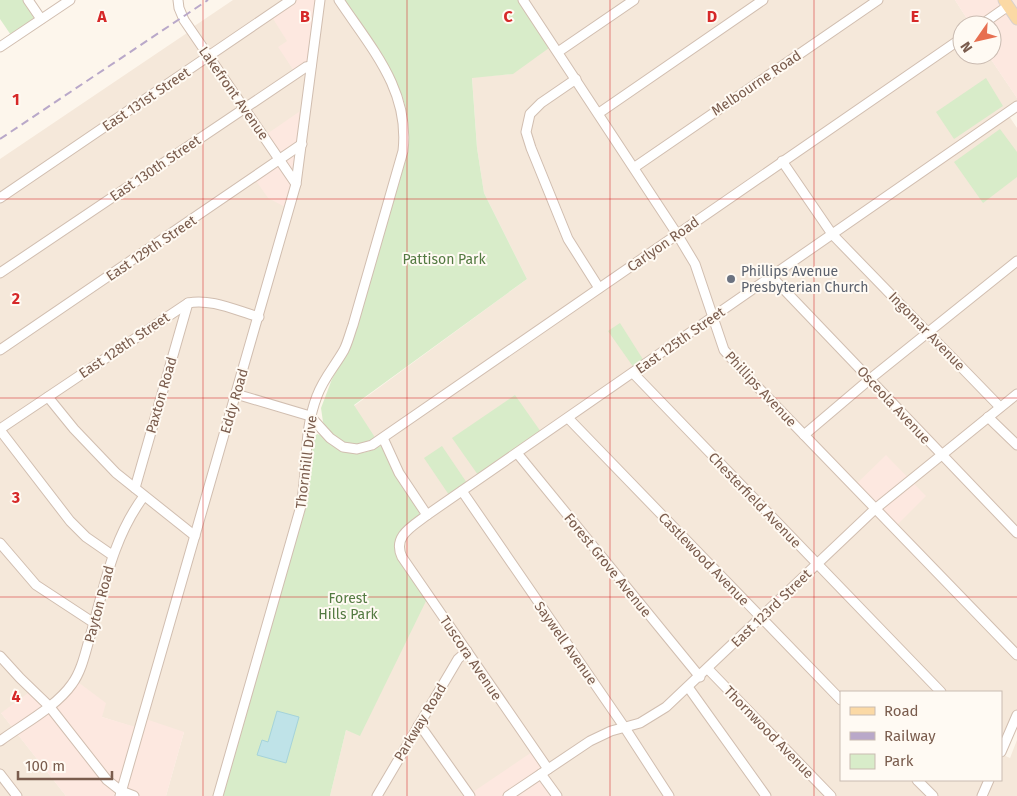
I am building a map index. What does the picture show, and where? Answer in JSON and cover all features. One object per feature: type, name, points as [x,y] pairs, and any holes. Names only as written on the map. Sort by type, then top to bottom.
[{"type":"street","points":[[28,0],[41,19]]},
{"type":"street","points":[[0,47],[70,0]]},
{"type":"street","name":"Lakefront Avenue","points":[[178,0],[180,13],[296,184]]},
{"type":"street","name":"East 131st Street","points":[[0,198],[291,0]]},
{"type":"street","name":"Eddy Road","points":[[120,794],[296,184],[320,0]]},
{"type":"street","name":"Thornhill Drive","points":[[218,796],[301,506],[305,482],[306,444],[310,416],[320,389],[344,350],[353,325],[401,162],[404,140],[402,113],[396,90],[388,74],[339,0]]},
{"type":"street","name":"Phillips Avenue","points":[[523,0],[635,166],[678,234],[695,264],[724,350],[1017,655]]},
{"type":"street","points":[[558,52],[634,0]]},
{"type":"street","points":[[599,113],[763,0]]},
{"type":"street","name":"Melbourne Road","points":[[635,166],[878,0]]},
{"type":"street","points":[[1000,15],[1011,9]]},
{"type":"street","name":"Carlyon Road","points":[[310,416],[337,444],[351,449],[363,448],[383,438],[782,160],[952,45]]},
{"type":"street","name":"East 130th Street","points":[[0,273],[306,67],[311,66]]},
{"type":"street","points":[[576,79],[541,103],[530,114],[526,132],[533,154],[568,239],[599,288]]},
{"type":"street","name":"East 125th Street","points":[[399,545],[406,531],[428,515],[1017,106]]},
{"type":"street","name":"East 129th Street","points":[[0,350],[302,144]]},
{"type":"street","name":"Ingomar Avenue","points":[[782,160],[832,234],[1000,407]]},
{"type":"street","points":[[804,435],[870,379],[1017,261]]},
{"type":"street","name":"Osceola Avenue","points":[[771,276],[1017,533]]},
{"type":"street","points":[[188,302],[199,300],[209,302],[259,317]]},
{"type":"street","name":"East 128th Street","points":[[0,430],[188,302]]},
{"type":"street","name":"Paxton Road","points":[[135,488],[188,302]]},
{"type":"street","name":"Chesterfield Avenue","points":[[633,373],[940,691]]},
{"type":"street","points":[[236,394],[310,416]]},
{"type":"street","name":"East 123rd Street","points":[[508,796],[590,741],[611,730],[625,728],[652,716],[666,707],[700,677],[875,509],[1017,394]]},
{"type":"street","points":[[48,397],[74,430],[116,473],[195,536]]},
{"type":"street","points":[[988,417],[1017,444]]},
{"type":"street","name":"Castlewood Avenue","points":[[568,418],[840,699]]},
{"type":"street","points":[[0,430],[70,521],[86,537],[112,555]]},
{"type":"street","points":[[383,438],[399,473],[428,515]]},
{"type":"street","name":"Forest Grove Avenue","points":[[517,452],[700,677]]},
{"type":"street","name":"Saywell Avenue","points":[[462,491],[625,728],[669,796]]},
{"type":"street","name":"Payton Road","points":[[48,706],[62,695],[72,683],[80,668],[112,555],[131,512],[144,496]]},
{"type":"street","points":[[0,543],[36,585],[94,623]]},
{"type":"street","name":"Tuscora Avenue","points":[[399,545],[402,558],[467,651],[544,771],[557,796]]},
{"type":"street","name":"Parkway Road","points":[[377,796],[458,659],[467,651]]},
{"type":"street","points":[[0,656],[48,706],[120,794],[134,796]]},
{"type":"street","name":"Thornwood Avenue","points":[[708,669],[830,796]]},
{"type":"street","points":[[688,687],[766,796]]},
{"type":"street","points":[[0,741],[48,706]]},
{"type":"street","points":[[1002,750],[1017,715]]},
{"type":"street","points":[[418,726],[424,731],[470,796]]},
{"type":"street","points":[[0,774],[17,796]]},
{"type":"street","points":[[919,781],[933,796]]},
{"type":"street","points":[[982,796],[989,781]]},
{"type":"shaded area","points":[[233,0],[288,0],[288,41],[279,47],[296,74],[320,0],[339,0],[388,74],[404,139],[353,325],[316,396],[305,482],[218,796],[166,796],[184,732],[140,729],[102,717],[49,706],[1,713],[66,796],[0,796],[0,159]]},
{"type":"shaded area","points":[[288,0],[320,0],[311,66],[296,74],[278,47],[287,41],[270,14]]},
{"type":"shaded area","points":[[523,0],[955,0],[965,15],[952,15],[952,65],[995,65],[1017,98],[1017,106],[1007,113],[1017,128],[1017,715],[1002,750],[1002,691],[840,691],[840,781],[1002,781],[1002,754],[1010,758],[1017,740],[1017,796],[330,796],[346,730],[360,735],[428,595],[399,545],[427,515],[383,439],[377,442],[354,406],[527,279],[484,193],[477,148],[472,77],[513,74]]},
{"type":"shaded area","points":[[955,0],[1017,0],[1017,98],[995,65],[1002,65],[1002,15],[965,15]]},
{"type":"shaded area","points":[[306,107],[289,209],[268,198],[254,178],[280,160],[264,136]]},
{"type":"shaded area","points":[[886,455],[926,496],[894,528],[853,487]]},
{"type":"shaded area","points":[[74,679],[106,703],[102,717],[139,728],[143,718],[184,732],[166,796],[66,796],[1,713],[32,690],[49,706]]},
{"type":"shaded area","points":[[535,750],[548,769],[541,773],[557,796],[467,796]]},
{"type":"green space","points":[[0,0],[28,0],[41,19],[13,38],[0,19]]},
{"type":"green space","name":"Pattison Park","points":[[344,0],[518,0],[549,48],[513,74],[472,78],[477,148],[484,193],[527,279],[354,405],[376,439],[364,445],[346,444],[335,439],[323,422],[321,408],[332,379],[352,342],[406,159],[408,120],[405,104],[392,73]]},
{"type":"green space","points":[[986,78],[1003,106],[954,139],[936,112]]},
{"type":"green space","points":[[1000,129],[1017,152],[1017,177],[983,203],[954,162]]},
{"type":"green space","points":[[620,323],[644,361],[634,368],[608,331]]},
{"type":"green space","points":[[515,395],[541,432],[478,475],[452,438]]},
{"type":"green space","name":"Forest Hills Park","points":[[317,434],[336,448],[349,453],[363,453],[383,446],[420,512],[396,538],[395,548],[427,599],[360,736],[346,730],[330,796],[222,796],[306,505],[309,490],[312,439]]},
{"type":"green space","points":[[442,446],[467,483],[449,495],[424,458]]},
{"type":"water","points":[[277,711],[299,717],[286,763],[257,755],[262,740],[268,742]]},
{"type":"railway","points":[[0,139],[208,0]]},
{"type":"place","name":"Phillips Avenue Presbyterian Church","points":[[731,279]]}]
